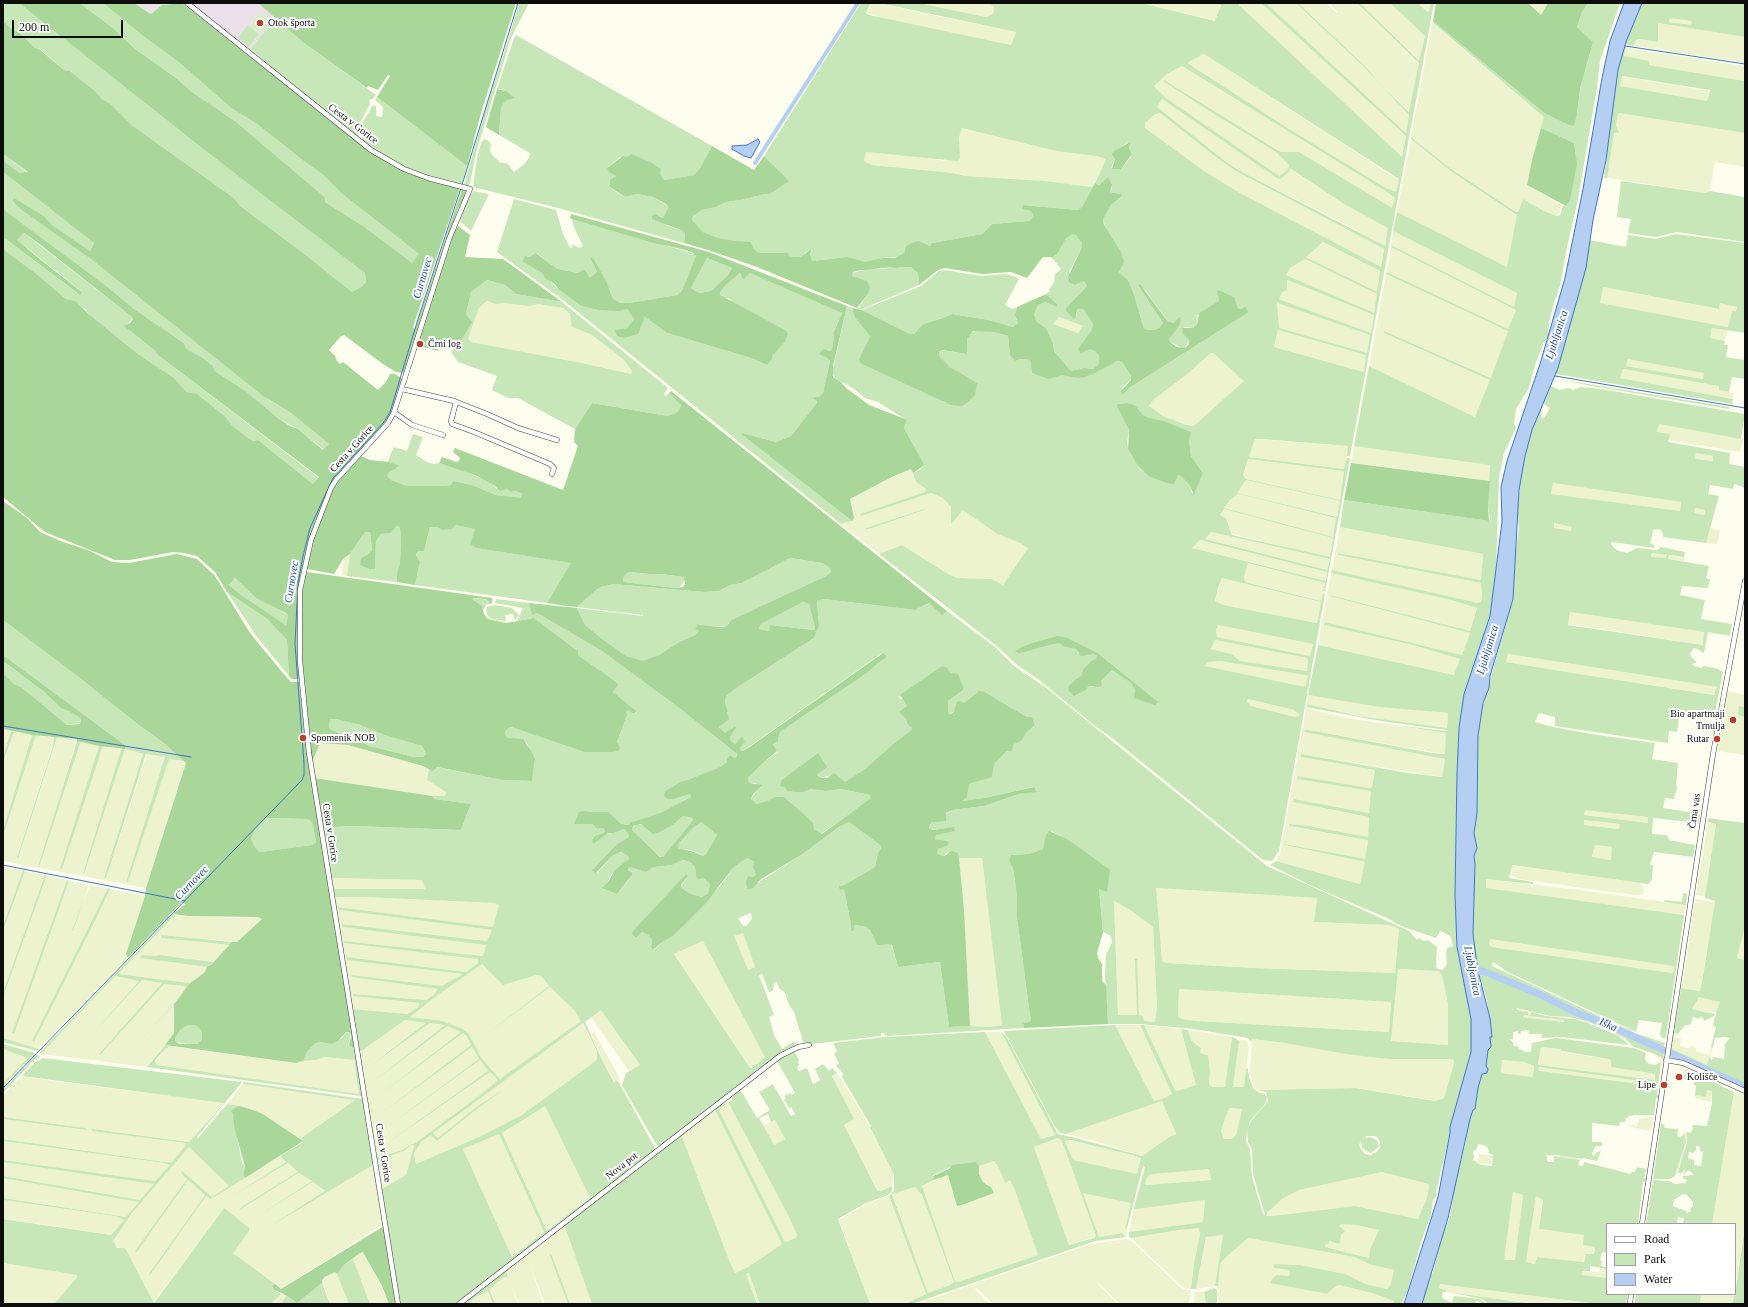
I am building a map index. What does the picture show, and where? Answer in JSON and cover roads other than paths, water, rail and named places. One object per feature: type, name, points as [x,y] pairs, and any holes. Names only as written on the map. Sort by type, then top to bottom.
[{"type":"street","name":"Cesta v Gorice","points":[[187,3],[371,150],[404,169],[428,178],[457,185],[470,190],[449,239],[394,412],[388,423],[336,480],[324,505],[311,540],[300,590],[299,640],[304,715],[310,761],[398,1304]]},
{"type":"street","points":[[402,389],[456,402],[518,428],[557,440]]},
{"type":"street","points":[[456,402],[451,421],[452,424],[550,464],[554,468],[552,474]]},
{"type":"street","points":[[394,412],[412,425],[443,435]]},
{"type":"street","name":"Črna vas","points":[[1642,1223],[1713,754],[1745,580]]},
{"type":"street","name":"Nova pot","points":[[459,1304],[780,1056],[798,1047],[809,1045]]},
{"type":"street","points":[[1666,1058],[1691,1067],[1745,1091]]},
{"type":"water","name":"Ljubljanica","points":[[1624,3],[1642,3],[1626,42],[1618,70],[1606,160],[1593,220],[1586,268],[1558,368],[1532,430],[1525,456],[1519,490],[1513,599],[1490,676],[1489,688],[1483,703],[1478,736],[1477,814],[1474,833],[1477,848],[1474,856],[1473,934],[1478,971],[1490,1018],[1492,1037],[1490,1037],[1491,1047],[1488,1050],[1486,1066],[1488,1069],[1487,1073],[1482,1074],[1478,1088],[1475,1109],[1473,1110],[1470,1119],[1448,1218],[1422,1304],[1404,1304],[1438,1197],[1450,1127],[1471,1052],[1471,1019],[1457,947],[1455,895],[1459,728],[1464,694],[1490,616],[1502,522],[1501,487],[1507,461],[1540,364],[1565,278],[1583,189],[1602,78],[1610,41]]},
{"type":"water","points":[[758,139],[760,142],[751,158],[732,149],[732,146],[747,145]]},
{"type":"waterway","name":"Curnovec","points":[[462,185],[518,3]]},
{"type":"waterway","points":[[755,163],[858,3]]},
{"type":"waterway","points":[[1625,46],[1745,64]]},
{"type":"waterway","name":"Curnovec","points":[[3,1088],[302,780],[304,775],[304,763],[295,644],[298,583],[310,528],[333,478],[384,422],[390,412],[418,319],[461,188]]},
{"type":"waterway","points":[[1555,376],[1745,408]]},
{"type":"waterway","points":[[3,726],[191,757]]},
{"type":"waterway","points":[[3,865],[185,901]]},
{"type":"waterway","name":"Iška","points":[[1470,969],[1485,972],[1539,994],[1575,1012],[1606,1024],[1745,1087]]},
{"type":"place","name":"Otok športa","points":[[260,23]]},
{"type":"place","name":"Črni log","points":[[420,344]]},
{"type":"place","name":"Bio apartmaji Trnulja","points":[[1733,720]]},
{"type":"place","name":"Spomenik NOB","points":[[303,738]]},
{"type":"place","name":"Rutar","points":[[1717,739]]},
{"type":"place","name":"Kolišče","points":[[1679,1077]]},
{"type":"place","name":"Lipe","points":[[1664,1085]]}]
